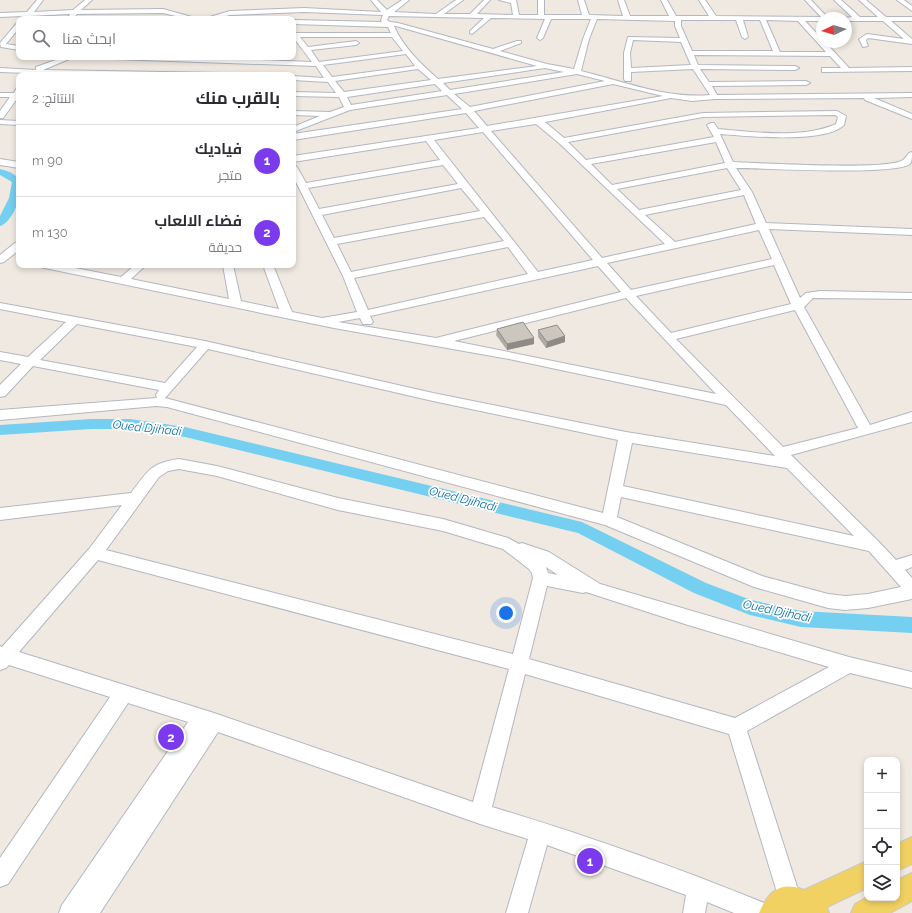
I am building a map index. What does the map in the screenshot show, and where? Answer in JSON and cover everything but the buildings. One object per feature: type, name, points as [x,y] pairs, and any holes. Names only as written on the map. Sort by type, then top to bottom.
[{"type":"main road","points":[[900,856],[912,850]]},
{"type":"main road","points":[[796,907],[864,876]]},
{"type":"main road","points":[[900,893],[912,886]]},
{"type":"main road","points":[[864,913],[886,901]]},
{"type":"street","points":[[27,16],[40,0]]},
{"type":"street","points":[[72,16],[88,0]]},
{"type":"street","points":[[0,415],[156,402],[182,406],[609,520],[760,582],[828,601],[868,601],[912,591],[894,567],[874,546],[790,464],[628,294],[486,129],[450,92],[420,67],[396,37],[387,17],[374,0]]},
{"type":"street","points":[[387,17],[406,0]]},
{"type":"street","points":[[436,16],[457,0]]},
{"type":"street","points":[[472,16],[487,0]]},
{"type":"street","points":[[502,0],[514,1],[516,17]]},
{"type":"street","points":[[540,0],[540,17]]},
{"type":"street","points":[[581,0],[586,17]]},
{"type":"street","points":[[621,0],[627,17]]},
{"type":"street","points":[[664,0],[673,17],[678,20],[678,26],[688,54],[715,97]]},
{"type":"street","points":[[702,0],[713,17]]},
{"type":"street","points":[[808,0],[819,12]]},
{"type":"street","points":[[837,0],[858,19]]},
{"type":"street","points":[[862,0],[912,42]]},
{"type":"street","points":[[900,0],[912,10]]},
{"type":"street","points":[[105,16],[112,6]]},
{"type":"street","points":[[36,16],[75,12],[108,12],[140,8],[163,11],[182,16]]},
{"type":"street","points":[[135,16],[140,8]]},
{"type":"street","points":[[218,16],[230,13],[304,10],[387,17],[418,29],[546,66],[577,72],[674,97],[692,99],[715,97],[864,97],[912,95]]},
{"type":"street","points":[[0,15],[16,16]]},
{"type":"street","points":[[296,22],[436,16],[816,19]]},
{"type":"street","points":[[472,32],[490,17]]},
{"type":"street","points":[[540,38],[549,17]]},
{"type":"street","points":[[577,72],[586,39],[595,17]]},
{"type":"street","points":[[739,18],[745,37]]},
{"type":"street","points":[[762,18],[781,54],[795,68],[815,96]]},
{"type":"street","points":[[800,19],[847,70]]},
{"type":"street","points":[[852,19],[912,19]]},
{"type":"street","points":[[16,28],[3,44],[3,46],[16,49]]},
{"type":"street","points":[[296,35],[396,37]]},
{"type":"street","points":[[865,46],[862,39],[867,36],[912,42]]},
{"type":"street","points":[[296,47],[304,48],[396,37]]},
{"type":"street","points":[[296,38],[342,95],[348,108]]},
{"type":"street","points":[[628,86],[626,53],[630,38],[684,40]]},
{"type":"street","points":[[494,51],[518,42]]},
{"type":"street","points":[[0,54],[16,50]]},
{"type":"street","points":[[180,60],[317,64],[409,52]]},
{"type":"street","points":[[688,54],[832,54]]},
{"type":"street","points":[[32,72],[62,60]]},
{"type":"street","points":[[31,72],[38,62]]},
{"type":"street","points":[[77,72],[92,66]]},
{"type":"street","points":[[296,94],[342,95],[546,66]]},
{"type":"street","points":[[296,78],[329,80],[420,67]]},
{"type":"street","points":[[628,70],[695,67],[795,68]]},
{"type":"street","points":[[825,70],[912,69]]},
{"type":"street","points":[[0,70],[20,72]]},
{"type":"street","points":[[296,129],[335,115],[348,108],[577,72]]},
{"type":"street","points":[[296,137],[468,110],[615,82]]},
{"type":"street","points":[[706,84],[806,83]]},
{"type":"street","points":[[0,95],[16,93]]},
{"type":"street","points":[[0,116],[16,96]]},
{"type":"street","points":[[296,159],[538,121],[674,97]]},
{"type":"street","points":[[864,97],[912,117]]},
{"type":"street","points":[[692,99],[717,135],[730,165],[747,192],[798,306],[866,431]]},
{"type":"street","points":[[897,111],[912,110]]},
{"type":"street","points":[[296,112],[335,115]]},
{"type":"street","points":[[562,141],[703,115],[837,114],[842,116],[843,119],[842,123],[832,130],[812,134],[717,135],[584,163]]},
{"type":"street","points":[[538,121],[562,141],[672,245]]},
{"type":"street","points":[[0,122],[16,123]]},
{"type":"street","points":[[428,138],[445,162],[511,243],[536,277]]},
{"type":"street","points":[[610,188],[730,165],[871,168],[898,165],[907,162],[912,155]]},
{"type":"street","points":[[0,162],[16,165]]},
{"type":"street","points":[[304,186],[445,162]]},
{"type":"street","points":[[296,172],[348,276],[370,332]]},
{"type":"street","points":[[316,213],[465,185]]},
{"type":"street","points":[[638,214],[747,192]]},
{"type":"street","points":[[331,242],[487,213]]},
{"type":"street","points":[[317,321],[364,314],[762,226],[912,232]]},
{"type":"street","points":[[348,276],[511,243]]},
{"type":"street","points":[[1,259],[16,247]]},
{"type":"street","points":[[1,259],[16,261]]},
{"type":"street","points":[[433,342],[628,294],[778,261]]},
{"type":"street","points":[[59,268],[370,332],[476,349],[732,402]]},
{"type":"street","points":[[124,281],[138,268]]},
{"type":"street","points":[[229,268],[236,304]]},
{"type":"street","points":[[269,268],[287,314]]},
{"type":"street","points":[[668,337],[798,306],[810,295],[912,296]]},
{"type":"street","points":[[0,306],[205,346],[433,397],[626,437],[790,464]]},
{"type":"street","points":[[0,393],[29,363],[75,320]]},
{"type":"street","points":[[156,402],[205,346]]},
{"type":"street","points":[[0,356],[29,363],[168,388]]},
{"type":"street","points":[[781,453],[866,431],[912,417]]},
{"type":"street","points":[[609,520],[626,437]]},
{"type":"street","points":[[595,589],[544,557],[508,544],[443,525],[338,504],[217,472],[179,464],[165,466],[159,469],[134,498],[95,553],[2,657],[124,693],[208,720],[480,814],[540,832],[698,888],[760,913]]},
{"type":"street","points":[[615,490],[874,546]]},
{"type":"street","points":[[0,514],[134,498]]},
{"type":"street","points":[[480,814],[541,578],[540,571],[535,564],[508,544]]},
{"type":"street","points":[[95,553],[520,664],[736,727],[848,665]]},
{"type":"street","points":[[894,567],[912,561]]},
{"type":"street","points":[[541,578],[595,589],[848,665],[912,680]]},
{"type":"street","points":[[0,876],[124,693]]},
{"type":"street","points":[[70,913],[208,720]]},
{"type":"street","points":[[87,913],[208,720]]},
{"type":"street","points":[[736,727],[796,907]]},
{"type":"street","points":[[517,913],[540,832]]},
{"type":"street","points":[[694,913],[698,888]]},
{"type":"waterway","name":"Oued Djihadi","points":[[0,172],[7,174],[16,180]]},
{"type":"waterway","name":"Oued Djihadi","points":[[0,223],[12,204],[16,187]]},
{"type":"waterway","name":"Oued Djihadi","points":[[0,430],[91,424],[130,424],[185,432],[582,528],[700,588],[750,607],[801,619],[912,625]]},
{"type":"place","name":"فضاء الالعاب","points":[[171,737]]},
{"type":"place","name":"فياديك","points":[[590,861]]}]
